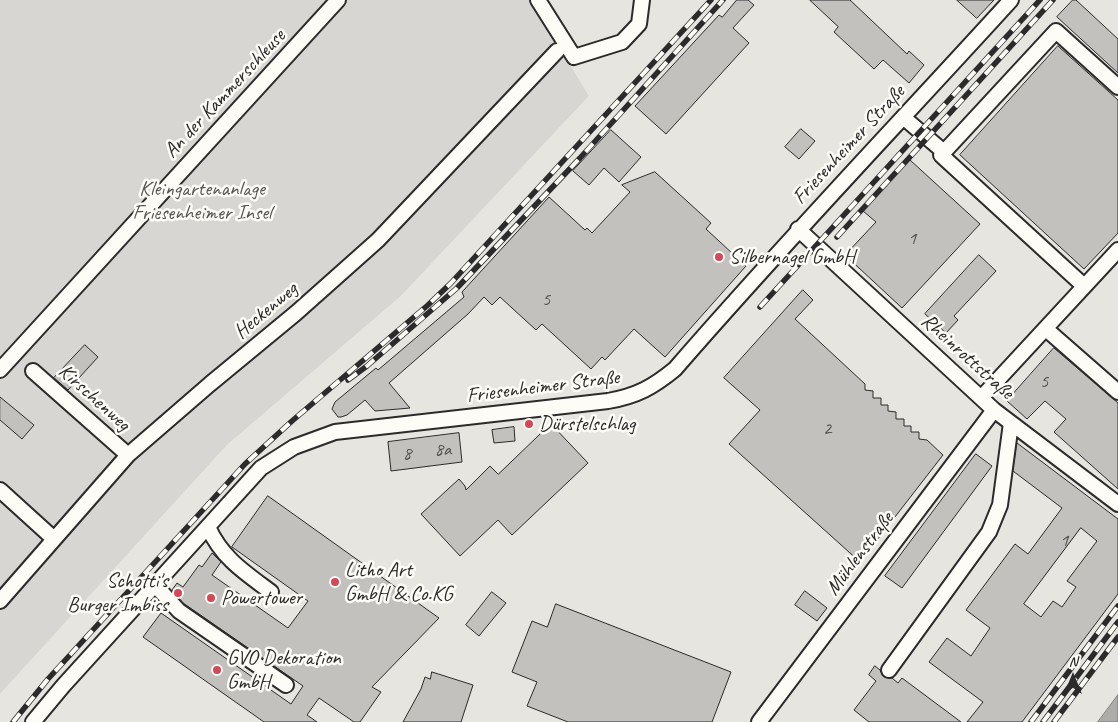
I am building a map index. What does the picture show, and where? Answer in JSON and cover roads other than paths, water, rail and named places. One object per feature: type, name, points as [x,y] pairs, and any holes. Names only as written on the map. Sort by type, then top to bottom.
[{"type":"street","name":"An der Kammerschleuse","points":[[0,370],[338,0]]},
{"type":"street","points":[[538,0],[574,57],[622,42],[639,24],[642,0]]},
{"type":"street","name":"Friesenheimer Straße","points":[[33,722],[63,686],[261,468],[294,447],[335,432],[608,401],[623,398],[650,388],[675,369],[798,229],[1011,0]]},
{"type":"street","points":[[1084,286],[941,155],[1056,31],[1118,87]]},
{"type":"street","name":"Heckenweg","points":[[0,600],[128,455],[296,313],[378,240],[557,52]]},
{"type":"street","points":[[903,118],[944,152]]},
{"type":"street","name":"Rheinrottstraße","points":[[798,229],[994,410],[1118,504]]},
{"type":"street","points":[[981,398],[1118,250]]},
{"type":"street","points":[[1046,329],[1118,392]]},
{"type":"street","name":"Kirschenweg","points":[[33,371],[128,455]]},
{"type":"street","name":"Mühlenstraße","points":[[759,722],[994,410]]},
{"type":"street","points":[[889,670],[989,532],[1000,505],[1011,423]]},
{"type":"street","points":[[0,490],[54,539]]},
{"type":"street","points":[[208,527],[214,540],[234,565],[271,592]]},
{"type":"street","points":[[155,585],[179,611],[286,685]]},
{"type":"railway","points":[[13,722],[48,679],[245,464],[451,283],[711,0]]},
{"type":"railway","points":[[348,380],[367,366],[457,288],[580,158],[723,0]]},
{"type":"railway","points":[[760,307],[1040,0]]},
{"type":"railway","points":[[837,237],[1053,0]]},
{"type":"railway","points":[[1031,722],[1118,606]]},
{"type":"railway","points":[[1043,722],[1118,622]]},
{"type":"railway","points":[[1054,722],[1118,637]]},
{"type":"place","name":"Silbernagel GmbH","points":[[719,257]]},
{"type":"place","name":"Dürstelschlag","points":[[529,424]]},
{"type":"place","name":"Litho Art GmbH & Co.KG","points":[[335,582]]},
{"type":"place","name":"Schotti's Burger Imbiss","points":[[178,593]]},
{"type":"place","name":"Powertower","points":[[211,598]]},
{"type":"place","name":"GVO Dekoration GmbH","points":[[217,670]]},
{"type":"park label","name":"Kleingartenanlage Friesenheimer Insel","points":[[202,201]]}]
